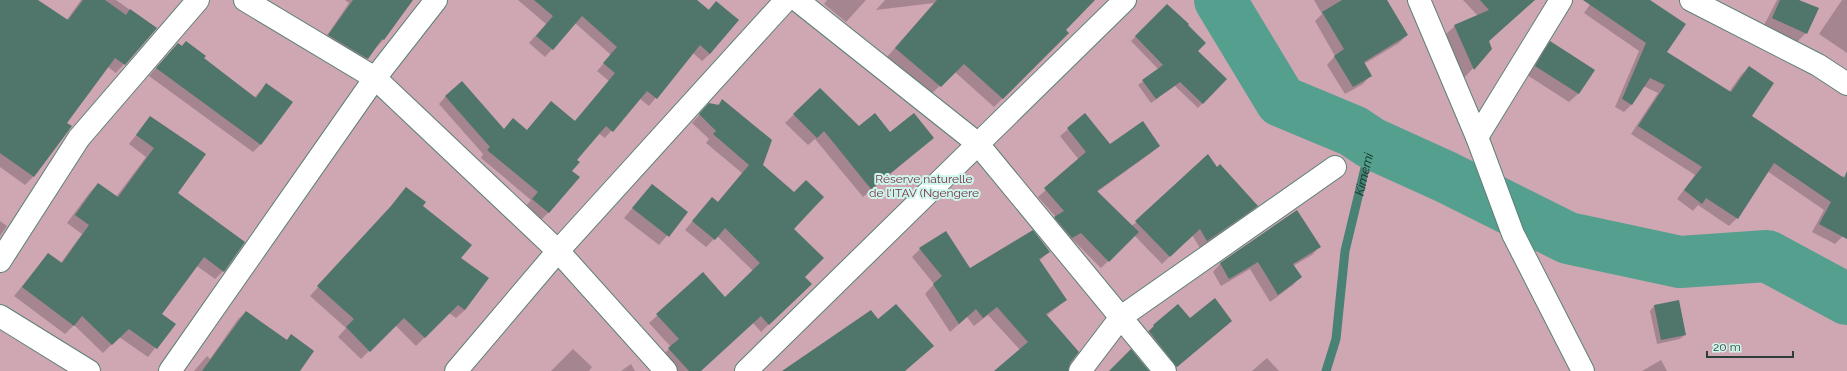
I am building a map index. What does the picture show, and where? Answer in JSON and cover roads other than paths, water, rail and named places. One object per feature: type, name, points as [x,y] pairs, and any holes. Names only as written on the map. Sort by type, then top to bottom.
[{"type":"street","points":[[0,261],[79,138],[198,0]]},
{"type":"street","points":[[245,0],[375,78],[558,251],[666,371]]},
{"type":"street","points":[[170,371],[375,78],[436,0]]},
{"type":"street","points":[[456,371],[558,251],[786,0]]},
{"type":"street","points":[[798,0],[977,143],[1165,371]]},
{"type":"street","points":[[746,371],[977,143],[1125,0]]},
{"type":"street","points":[[1418,0],[1477,138],[1513,234],[1583,371]]},
{"type":"street","points":[[1477,138],[1561,0]]},
{"type":"street","points":[[1691,0],[1818,65],[1847,84]]},
{"type":"street","points":[[1080,371],[1121,317],[1335,166]]},
{"type":"street","points":[[0,316],[89,371]]},
{"type":"waterway","points":[[1220,0],[1281,101],[1353,131],[1371,143],[1446,177],[1568,238],[1680,262],[1767,256],[1847,299]]},
{"type":"waterway","name":"Kimemi","points":[[1326,371],[1336,339],[1345,251],[1371,143]]},
{"type":"park label","name":"Réserve naturelle de l'ITAV (Ngengere","points":[[924,186]]}]
